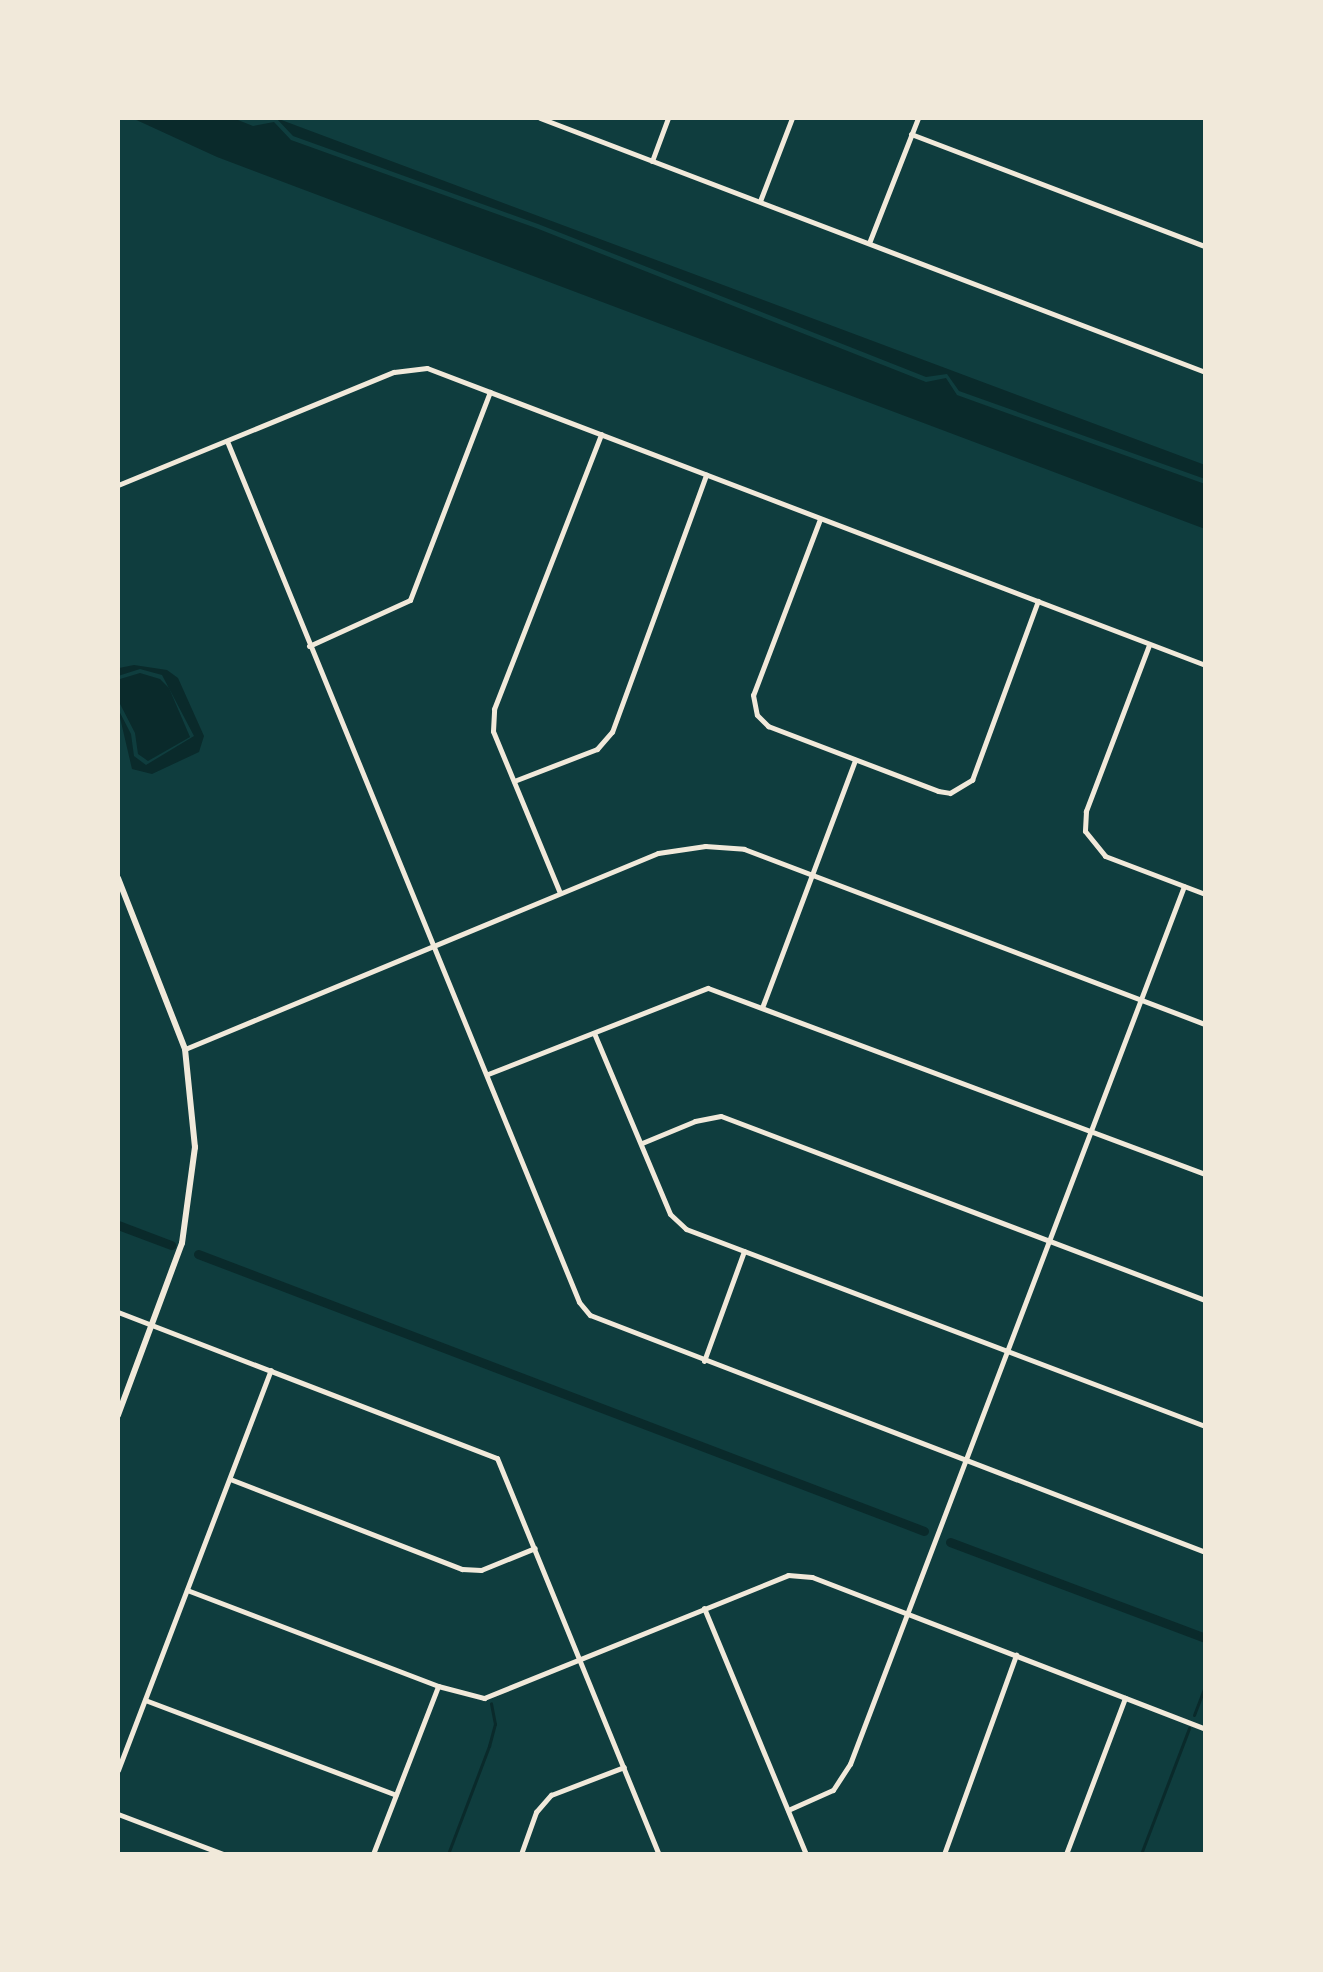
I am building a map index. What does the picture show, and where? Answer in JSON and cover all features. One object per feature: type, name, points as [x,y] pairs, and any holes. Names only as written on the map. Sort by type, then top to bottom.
[{"type":"street","points":[[540,118],[1205,372]]},
{"type":"street","points":[[652,161],[668,118]]},
{"type":"street","points":[[760,201],[792,118]]},
{"type":"street","points":[[869,243],[918,118]]},
{"type":"street","points":[[911,134],[1205,246]]},
{"type":"street","points":[[118,485],[412,366],[490,392],[1205,665]]},
{"type":"street","points":[[309,646],[410,600],[490,392]]},
{"type":"street","points":[[560,893],[493,731],[494,709],[601,434]]},
{"type":"street","points":[[227,441],[579,1302],[590,1315],[1205,1552]]},
{"type":"street","points":[[514,781],[597,749],[612,732],[706,475]]},
{"type":"street","points":[[820,519],[753,695],[757,715],[768,726],[855,760],[938,791],[964,788],[972,780],[1038,601]]},
{"type":"street","points":[[1149,645],[1086,811],[1085,831],[1105,856],[1205,894]]},
{"type":"street","points":[[763,1005],[855,760]]},
{"type":"street","points":[[185,1049],[658,853],[705,846],[744,849],[1205,1024]]},
{"type":"street","points":[[118,878],[185,1049],[194,1103],[192,1196],[182,1243],[118,1415]]},
{"type":"street","points":[[788,1810],[833,1790],[844,1774],[1184,886]]},
{"type":"street","points":[[488,1074],[708,988],[763,1005],[1205,1174]]},
{"type":"street","points":[[594,1033],[670,1214],[686,1229],[1205,1426]]},
{"type":"street","points":[[642,1143],[695,1121],[721,1116],[1205,1300]]},
{"type":"street","points":[[704,1361],[744,1251]]},
{"type":"street","points":[[118,1312],[497,1458],[659,1854]]},
{"type":"street","points":[[118,1770],[271,1370]]},
{"type":"street","points":[[230,1478],[462,1569],[481,1570],[535,1548]]},
{"type":"street","points":[[187,1590],[438,1686],[484,1698],[788,1575],[812,1577],[1205,1729]]},
{"type":"street","points":[[704,1608],[806,1854]]},
{"type":"street","points":[[944,1854],[1016,1655]]},
{"type":"street","points":[[373,1854],[438,1686]]},
{"type":"street","points":[[1066,1854],[1125,1698]]},
{"type":"street","points":[[145,1700],[396,1795]]},
{"type":"street","points":[[521,1854],[536,1812],[551,1795],[624,1767]]},
{"type":"street","points":[[118,1814],[223,1854]]},
{"type":"water","points":[[132,118],[233,118],[253,126],[274,122],[291,140],[536,228],[926,382],[946,378],[957,395],[1205,484],[1205,529],[217,157]]},
{"type":"water","points":[[276,118],[1205,465],[1205,479],[959,391],[947,374],[926,377],[538,224],[293,136]]},
{"type":"water","points":[[134,665],[167,670],[178,678],[204,736],[199,752],[152,774],[132,769],[118,709],[131,734],[134,756],[146,765],[194,736],[162,675],[140,669],[118,676],[119,668]]},
{"type":"water","points":[[140,673],[160,679],[169,688],[190,737],[148,761],[138,754],[135,733],[118,700],[120,679]]},
{"type":"waterway","points":[[118,1225],[171,1245]]},
{"type":"waterway","points":[[198,1254],[924,1531]]},
{"type":"waterway","points":[[950,1542],[1205,1638]]},
{"type":"waterway","points":[[1194,1715],[1205,1686]]},
{"type":"waterway","points":[[448,1854],[489,1746],[495,1724],[491,1703]]},
{"type":"waterway","points":[[1141,1854],[1189,1728]]}]
